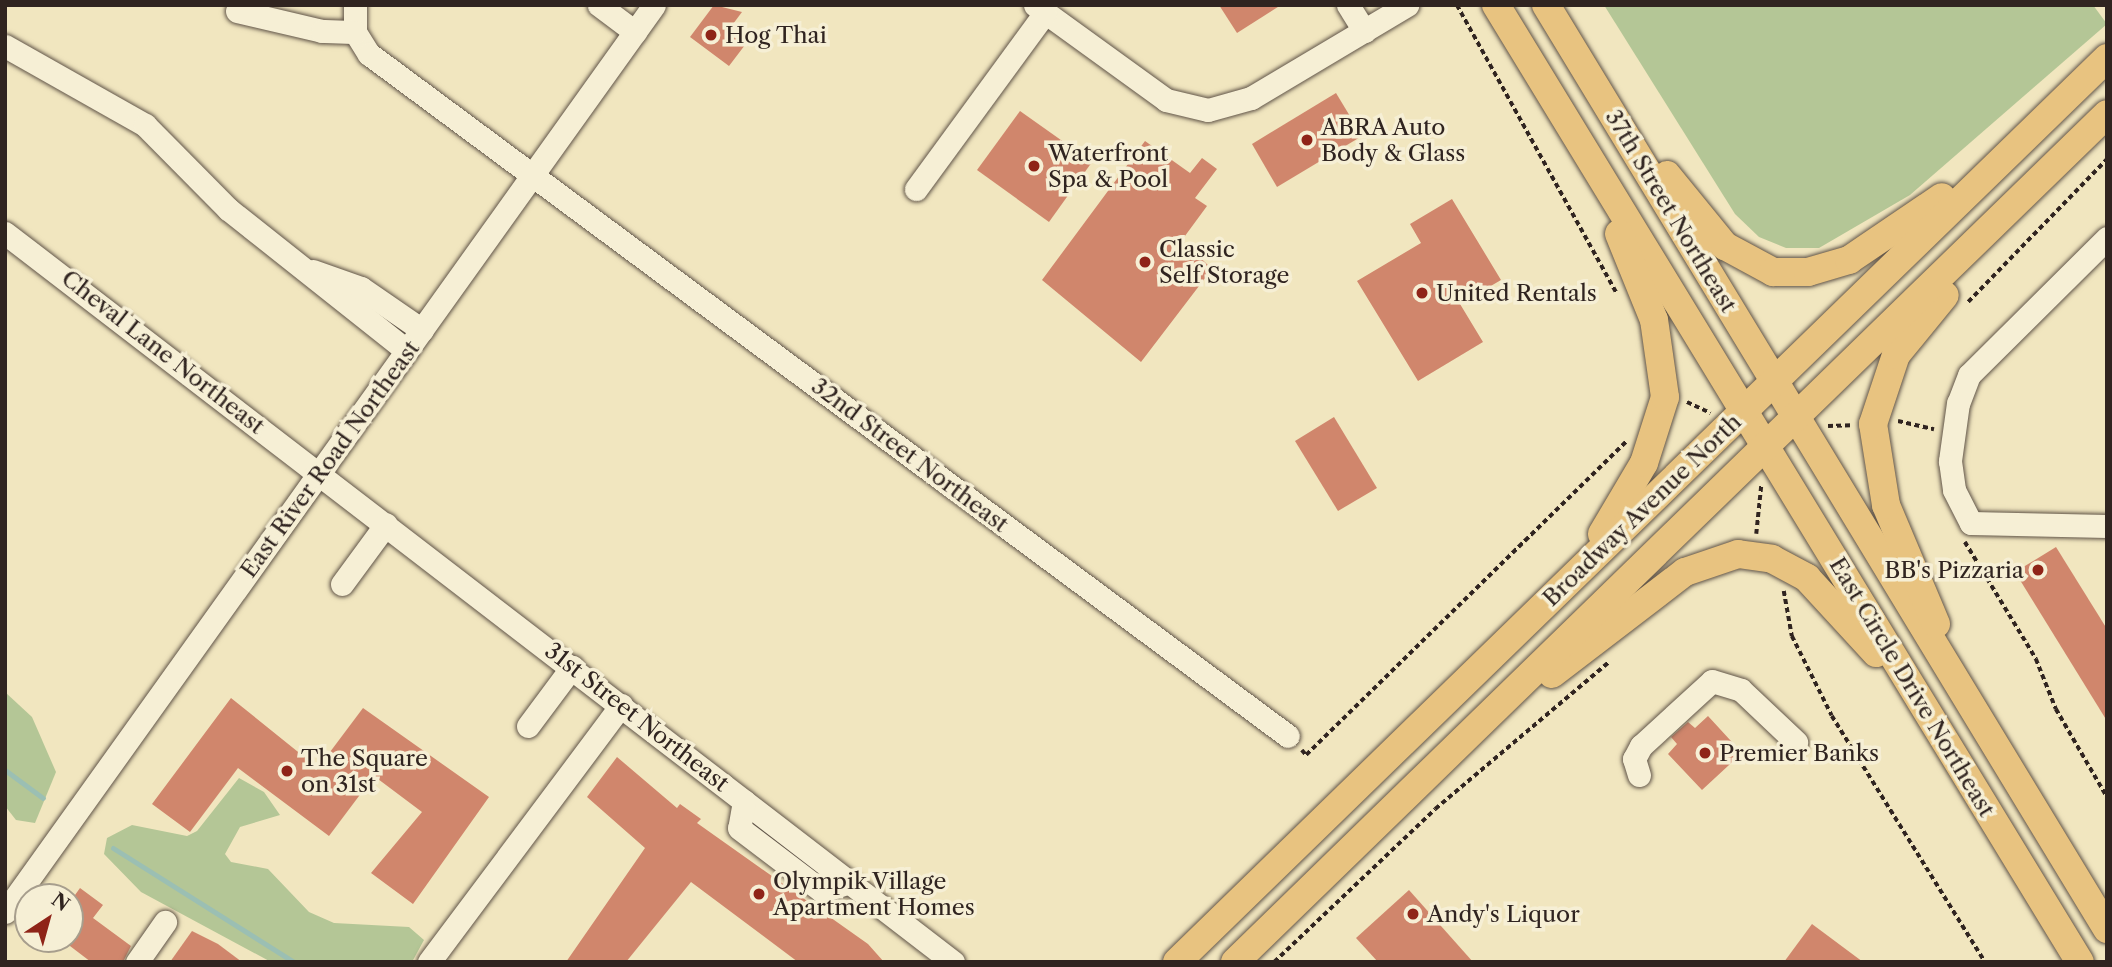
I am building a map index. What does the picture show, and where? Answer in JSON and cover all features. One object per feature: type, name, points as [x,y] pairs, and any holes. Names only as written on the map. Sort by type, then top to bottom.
[{"type":"main road","name":"37th Street Northeast","points":[[1496,5],[1745,411]]},
{"type":"main road","name":"37th Street Northeast","points":[[1546,5],[1795,418]]},
{"type":"main road","name":"Broadway Avenue North","points":[[1177,962],[2107,58]]},
{"type":"main road","points":[[1583,65],[1712,233],[1740,258],[1773,272],[1829,267],[1878,244],[2052,111]]},
{"type":"main road","points":[[1553,97],[1644,293],[1665,384],[1663,412],[1644,463],[1568,582]]},
{"type":"main road","name":"Broadway Avenue North","points":[[1236,962],[2107,114]]},
{"type":"main road","points":[[2017,786],[1894,528],[1875,463],[1873,424],[1888,372],[1908,339],[2085,135]]},
{"type":"main road","name":"East Circle Drive Northeast","points":[[1745,411],[2080,962]]},
{"type":"main road","name":"East Circle Drive Northeast","points":[[1795,418],[2017,786],[2107,929]]},
{"type":"main road","points":[[1449,753],[1663,586],[1704,563],[1738,554],[1772,559],[1807,578],[1942,738]]},
{"type":"street","points":[[237,11],[322,31],[355,32],[355,5]]},
{"type":"street","points":[[599,5],[635,32]]},
{"type":"street","name":"East River Road Northeast","points":[[5,912],[654,5]]},
{"type":"street","points":[[1348,5],[1363,30]]},
{"type":"street","points":[[916,189],[1040,9],[1166,100],[1197,110],[1244,101],[1407,5]]},
{"type":"street","name":"32nd Street Northeast","points":[[355,32],[369,54],[533,173],[1288,736]]},
{"type":"street","points":[[5,46],[145,125],[228,209],[407,351]]},
{"type":"street","name":"Cheval Lane Northeast","points":[[5,233],[320,473]]},
{"type":"street","points":[[2107,238],[1969,375],[1958,403],[1950,461],[1954,489],[1971,523],[2107,527]]},
{"type":"street","points":[[307,269],[361,288],[422,330]]},
{"type":"street","name":"31st Street Northeast","points":[[320,473],[953,962]]},
{"type":"street","points":[[342,584],[386,524]]},
{"type":"street","points":[[528,726],[572,667]]},
{"type":"street","points":[[1639,775],[1634,759],[1641,746],[1712,681],[1741,690],[1796,742]]},
{"type":"street","points":[[429,962],[621,705]]},
{"type":"street","points":[[136,962],[165,922]]},
{"type":"path","points":[[1457,5],[1622,305]]},
{"type":"path","points":[[1963,308],[2107,159]]},
{"type":"path","points":[[1897,407],[1893,420],[1938,430],[1935,441]]},
{"type":"path","points":[[1306,755],[1631,437]]},
{"type":"path","points":[[1962,538],[2036,659],[2056,709],[2107,797]]},
{"type":"path","points":[[1776,583],[1786,595],[1792,636],[1832,716],[1985,962]]},
{"type":"path","points":[[1275,962],[1435,809],[1615,656]]},
{"type":"green space","points":[[1604,5],[2093,5],[2107,24],[1910,195],[1819,248],[1786,248],[1759,237],[1735,214]]},
{"type":"green space","points":[[5,692],[32,717],[56,772],[35,823],[16,820],[5,806]]},
{"type":"green space","points":[[239,778],[264,792],[280,815],[240,827],[225,854],[231,862],[268,869],[309,912],[334,923],[409,927],[424,940],[412,962],[271,962],[141,892],[104,854],[107,838],[132,825],[187,836],[197,831]]},
{"type":"building","name":"Hog Thai","points":[[714,5],[742,12],[727,32],[745,45],[729,66],[690,37]]},
{"type":"building","points":[[1219,5],[1281,5],[1237,33]]},
{"type":"building","name":"ABRA Auto Body & Glass","points":[[1336,93],[1362,136],[1277,187],[1252,144]]},
{"type":"building","name":"Waterfront Spa & Pool","points":[[1020,111],[1092,162],[1049,222],[977,170]]},
{"type":"building","points":[[1145,141],[1190,173],[1202,158],[1217,169],[1195,198],[1207,206],[1182,240],[1212,269],[1141,362],[1042,280]]},
{"type":"building","name":"United Rentals","points":[[1452,199],[1501,280],[1460,304],[1483,342],[1418,381],[1357,281],[1421,243],[1410,224]]},
{"type":"building","points":[[1334,417],[1377,488],[1338,511],[1295,441]]},
{"type":"building","points":[[2056,547],[2107,629],[2107,721],[2015,572]]},
{"type":"building","points":[[231,698],[318,768],[363,708],[489,797],[413,904],[371,873],[422,812],[374,776],[329,836],[238,768],[190,832],[152,804]]},
{"type":"building","name":"Premier Banks","points":[[1708,716],[1742,753],[1702,790],[1668,754],[1677,744],[1671,737],[1688,722],[1695,728]]},
{"type":"building","points":[[617,757],[677,808],[680,804],[701,819],[697,823],[868,944],[884,962],[798,962],[691,882],[626,962],[566,962],[645,848],[587,797]]},
{"type":"building","points":[[1409,890],[1473,962],[1378,962],[1356,938]]},
{"type":"building","points":[[84,891],[103,905],[93,918],[131,946],[123,962],[91,962],[79,953],[84,953]]},
{"type":"building","points":[[1812,924],[1863,962],[1784,962]]},
{"type":"building","points":[[192,931],[218,944],[242,962],[170,962]]},
{"type":"waterway","points":[[5,770],[43,798]]},
{"type":"waterway","points":[[113,848],[294,962]]},
{"type":"place","name":"Hog Thai","points":[[711,35]]},
{"type":"place","name":"ABRA Auto Body & Glass","points":[[1307,140]]},
{"type":"place","name":"Waterfront Spa & Pool","points":[[1034,166]]},
{"type":"place","name":"Classic Self Storage","points":[[1145,262]]},
{"type":"place","name":"United Rentals","points":[[1422,293]]},
{"type":"place","name":"BB's Pizzaria","points":[[2038,570]]},
{"type":"place","name":"Premier Banks","points":[[1705,753]]},
{"type":"place","name":"The Square on 31st","points":[[287,771]]},
{"type":"place","name":"Olympik Village Apartment Homes","points":[[759,894]]},
{"type":"place","name":"Andy's Liquor","points":[[1413,914]]}]
